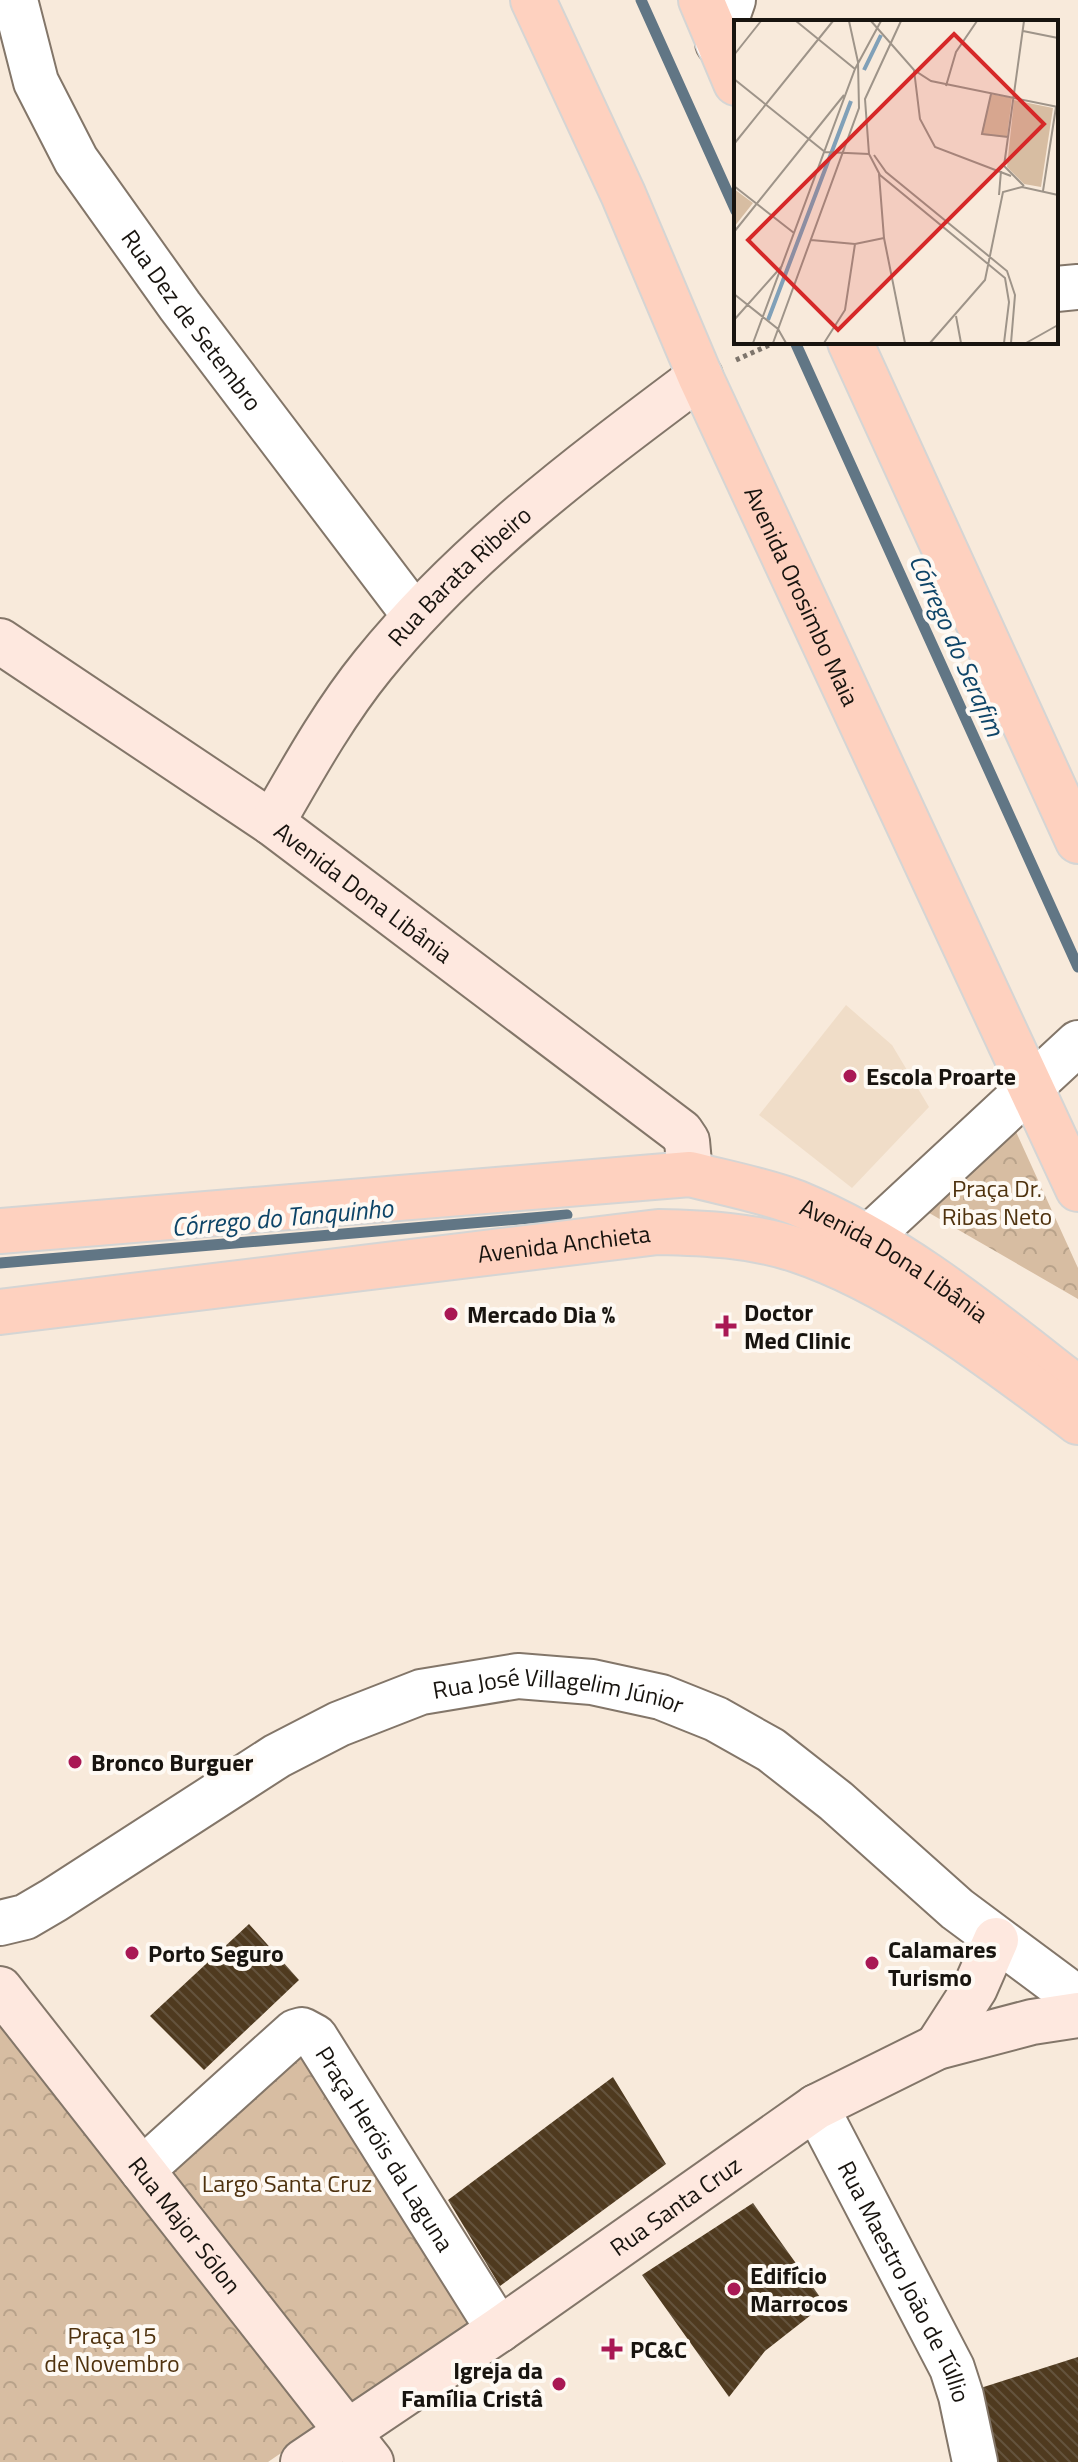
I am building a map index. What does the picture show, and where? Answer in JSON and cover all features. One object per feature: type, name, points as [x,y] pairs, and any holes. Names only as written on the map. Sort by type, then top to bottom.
[{"type":"main road","name":"Avenida Orosimbo Maia","points":[[533,0],[623,194],[700,376],[1078,1189]]},
{"type":"main road","points":[[701,0],[734,79]]},
{"type":"main road","points":[[851,344],[1078,841]]},
{"type":"main road","name":"Rua Barata Ribeiro","points":[[272,823],[316,747],[372,666],[415,616],[536,503],[700,376]]},
{"type":"main road","name":"Avenida Dona Libânia","points":[[0,641],[272,823],[681,1132],[687,1141],[684,1174],[795,1202],[869,1237],[926,1272],[1078,1389]]},
{"type":"main road","points":[[0,1231],[684,1174]]},
{"type":"main road","name":"Avenida Anchieta","points":[[0,1312],[658,1232],[707,1233],[795,1249],[832,1263],[922,1312],[1078,1422]]},
{"type":"main road","points":[[937,2047],[975,1988],[996,1940]]},
{"type":"main road","name":"Rua Major Sólon","points":[[0,1989],[360,2447]]},
{"type":"main road","name":"Rua Santa Cruz","points":[[303,2462],[360,2447],[499,2330],[816,2107],[937,2047],[1032,2022],[1078,2015]]},
{"type":"street","name":"Rua Dez de Setembro","points":[[15,0],[36,82],[76,160],[180,306],[415,616]]},
{"type":"street","points":[[718,43],[733,0]]},
{"type":"street","points":[[1058,289],[1078,287]]},
{"type":"street","points":[[869,1237],[1069,1050]]},
{"type":"street","name":"Rua José Villagelim Júnior","points":[[0,1923],[25,1917],[54,1900],[277,1756],[339,1724],[421,1692],[518,1676],[592,1682],[661,1697],[716,1719],[771,1750],[815,1784],[957,1909],[1078,1999]]},
{"type":"street","name":"Praça Heróis da Laguna","points":[[142,2170],[295,2032],[308,2032],[315,2037],[499,2330]]},
{"type":"street","name":"Rua Maestro João de Túllio","points":[[816,2107],[952,2368],[975,2462]]},
{"type":"shaded area","name":"Escola Proarte","points":[[846,1005],[892,1045],[929,1107],[852,1188],[759,1115]]},
{"type":"green space","name":"Praça Dr. Ribas Neto","points":[[1012,1123],[1078,1268],[1078,1299],[924,1210]]},
{"type":"green space","name":"Largo Santa Cruz","points":[[311,2019],[500,2328],[349,2431],[143,2169]]},
{"type":"green space","name":"Praça 15 de Novembro","points":[[0,2025],[319,2427],[268,2462],[0,2462]]},
{"type":"building","points":[[249,1924],[299,1980],[204,2070],[150,2016]]},
{"type":"building","points":[[613,2077],[666,2164],[500,2286],[448,2200]]},
{"type":"building","name":"Edifício Marrocos","points":[[753,2203],[825,2304],[765,2351],[729,2397],[642,2275]]},
{"type":"building","points":[[1078,2357],[1078,2462],[999,2462],[965,2393]]},
{"type":"waterway","name":"Córrego do Serafim","points":[[641,0],[734,207]]},
{"type":"waterway","name":"Córrego do Serafim","points":[[796,344],[1078,967]]},
{"type":"waterway","name":"Córrego do Tanquinho","points":[[0,1263],[567,1215]]},
{"type":"place","name":"Escola Proarte","points":[[850,1076]]},
{"type":"place","name":"Mercado Dia %","points":[[451,1314]]},
{"type":"place","name":"Doctor Med Clinic","points":[[726,1326]]},
{"type":"place","name":"Bronco Burguer","points":[[75,1762]]},
{"type":"place","name":"Porto Seguro","points":[[132,1953]]},
{"type":"place","name":"Calamares Turismo","points":[[872,1963]]},
{"type":"place","name":"Edifício Marrocos","points":[[734,2289]]},
{"type":"place","name":"PC&C","points":[[612,2349]]},
{"type":"place","name":"Igreja da Família Cristâ","points":[[559,2384]]}]
